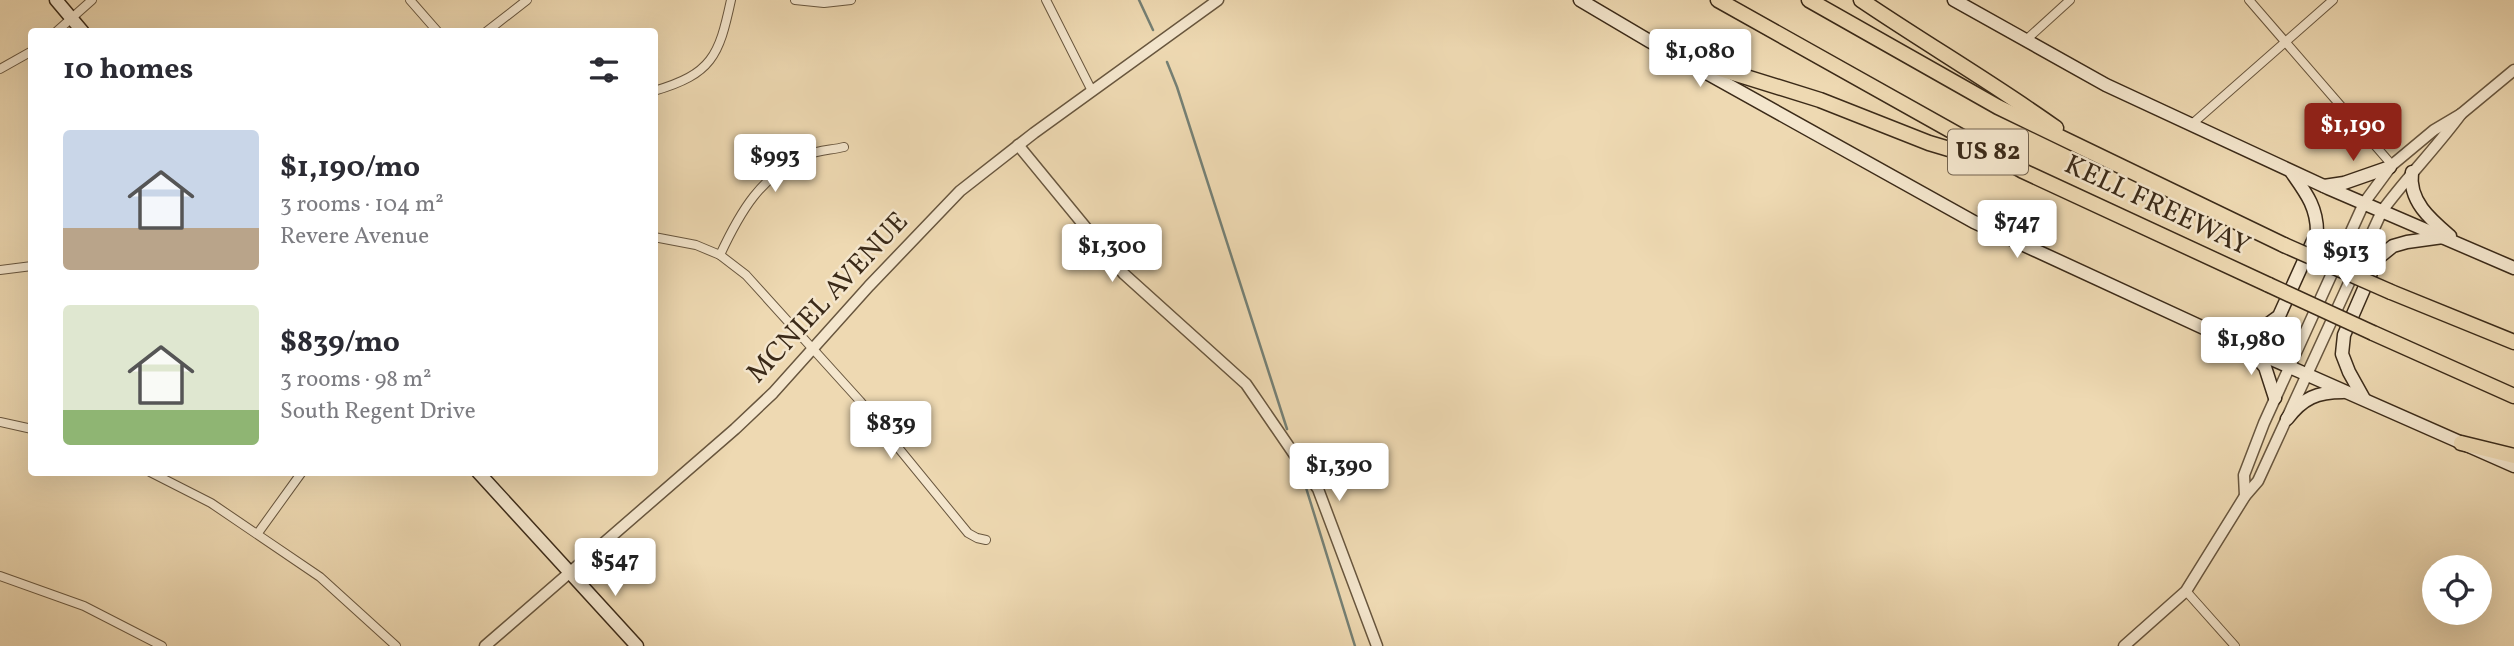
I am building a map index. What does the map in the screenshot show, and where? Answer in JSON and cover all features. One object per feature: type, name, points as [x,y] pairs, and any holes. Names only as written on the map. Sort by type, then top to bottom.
[{"type":"highway","name":"KELL FREEWAY","points":[[1718,0],[2023,172],[2514,396]]},
{"type":"highway","name":"KELL FREEWAY","points":[[1809,0],[1998,107],[2284,245],[2514,342]]},
{"type":"highway","points":[[1861,0],[1924,43],[2011,96],[2089,151]]},
{"type":"highway","points":[[1672,54],[1820,100],[1929,143],[2023,172]]},
{"type":"highway","points":[[2461,443],[2514,456]]},
{"type":"main road","points":[[56,0],[80,28]]},
{"type":"main road","points":[[1580,0],[1974,222],[2514,466]]},
{"type":"main road","points":[[1954,0],[2106,85],[2324,186],[2514,268]]},
{"type":"main road","points":[[2324,186],[2344,183],[2391,166]]},
{"type":"main road","points":[[2218,333],[2248,332],[2264,327],[2279,316],[2317,232],[2317,217],[2310,199],[2291,170]]},
{"type":"main road","points":[[2412,172],[2412,190],[2422,210],[2461,245]]},
{"type":"main road","points":[[2364,400],[2342,354],[2344,335],[2377,260],[2393,246],[2443,237]]},
{"type":"main road","points":[[2249,348],[2265,368],[2275,398]]},
{"type":"main road","points":[[2287,419],[2299,402],[2311,397],[2349,393]]},
{"type":"main road","points":[[482,476],[637,646]]},
{"type":"street","points":[[61,28],[92,0]]},
{"type":"street","points":[[410,0],[434,28]]},
{"type":"street","points":[[491,28],[527,0]]},
{"type":"street","points":[[658,90],[695,76],[712,59],[723,36],[731,0]]},
{"type":"street","points":[[795,0],[824,3],[851,0]]},
{"type":"street","points":[[1046,0],[1092,91]]},
{"type":"street","name":"MCNIEL AVENUE","points":[[485,646],[735,429],[813,349],[945,205],[1018,145],[1218,0]]},
{"type":"street","points":[[2026,40],[2070,0]]},
{"type":"street","points":[[2249,0],[2391,166]]},
{"type":"street","points":[[2192,124],[2333,0]]},
{"type":"street","points":[[0,69],[28,53]]},
{"type":"street","points":[[2245,496],[2244,475],[2275,398],[2364,203],[2391,166],[2434,130],[2461,114],[2514,71]]},
{"type":"street","points":[[2124,646],[2186,592],[2245,496],[2258,481],[2382,211],[2461,114]]},
{"type":"street","points":[[1018,145],[1124,274],[1246,384],[1318,489],[1377,646]]},
{"type":"street","points":[[720,255],[739,216],[757,191],[774,175],[808,154],[844,147]]},
{"type":"street","points":[[658,238],[696,245],[720,255],[747,275],[868,410],[968,533],[986,540]]},
{"type":"street","points":[[0,270],[28,266]]},
{"type":"street","points":[[0,422],[28,428]]},
{"type":"street","points":[[158,476],[211,503],[320,577],[396,646]]},
{"type":"street","points":[[258,533],[299,476]]},
{"type":"street","points":[[0,576],[84,606],[162,646]]},
{"type":"street","points":[[2186,592],[2235,646]]},
{"type":"waterway","points":[[1139,0],[1153,30]]},
{"type":"waterway","points":[[1167,62],[1287,429]]},
{"type":"waterway","points":[[1303,478],[1355,646]]}]
